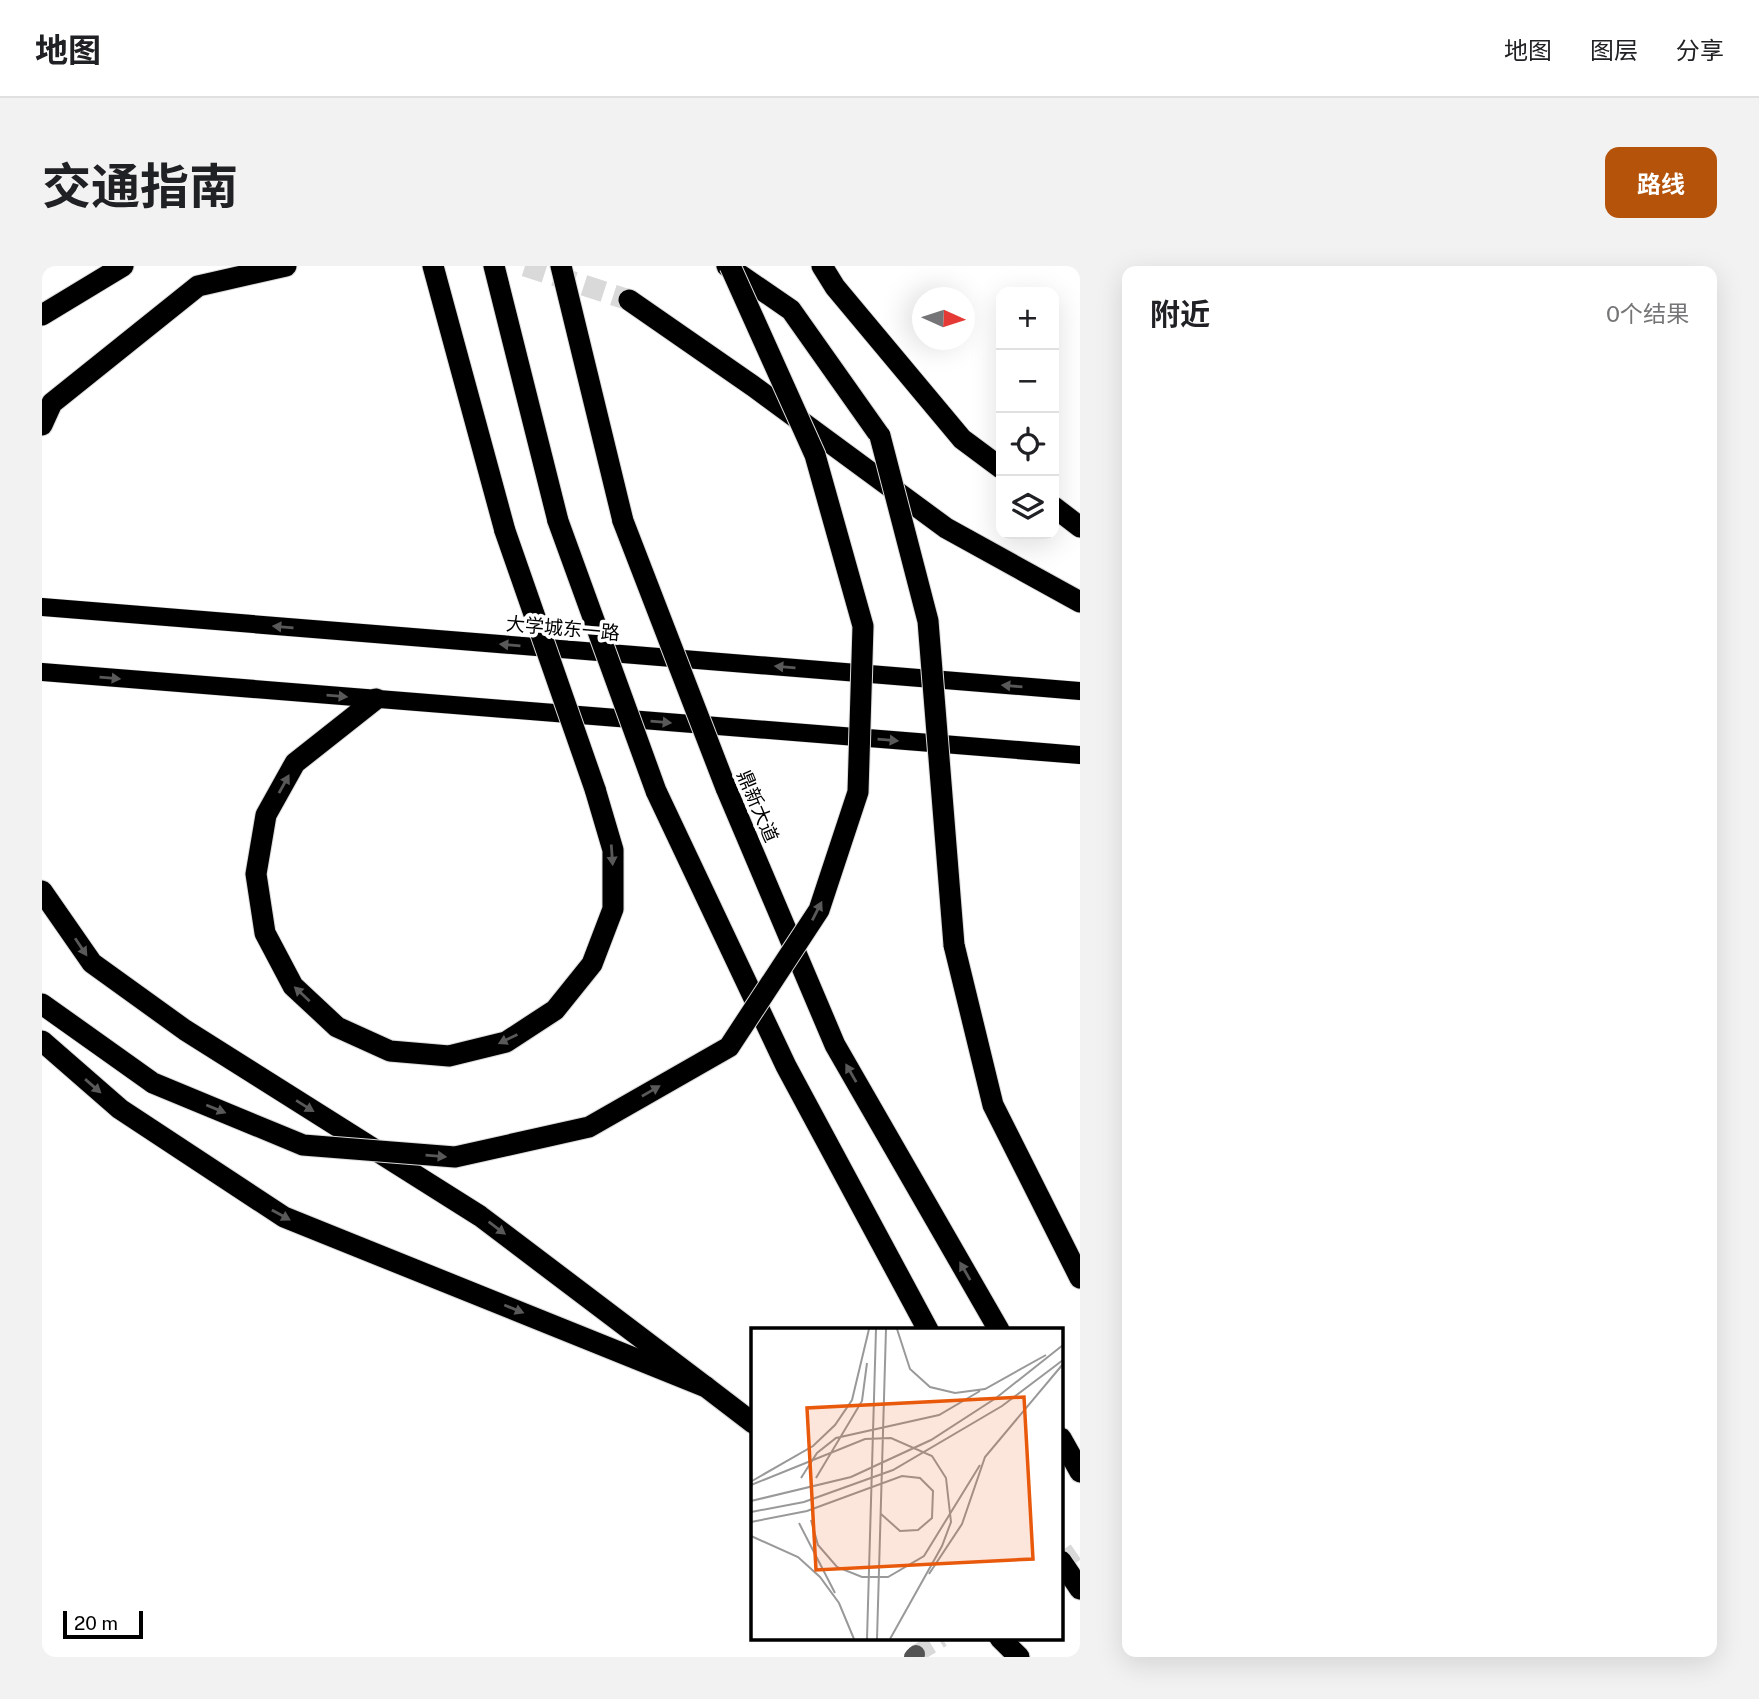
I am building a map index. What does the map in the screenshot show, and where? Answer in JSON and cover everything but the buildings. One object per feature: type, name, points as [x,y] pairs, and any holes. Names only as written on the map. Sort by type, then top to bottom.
[{"type":"highway","points":[[42,315],[123,266]]},
{"type":"highway","points":[[42,425],[52,403],[198,286],[286,266]]},
{"type":"highway","points":[[376,699],[295,763],[266,815],[256,874],[265,933],[293,986],[337,1027],[390,1051],[449,1056],[506,1042],[555,1010],[592,964],[612,909],[613,850],[595,789],[505,531],[433,266]]},
{"type":"highway","points":[[494,266],[558,521],[656,791],[786,1066],[927,1328]]},
{"type":"highway","name":"鼎新大道","points":[[561,266],[623,521],[726,788],[835,1045],[998,1328]]},
{"type":"highway","points":[[729,266],[791,310],[880,436],[928,621],[954,945],[993,1105],[1080,1278]]},
{"type":"highway","points":[[42,1004],[153,1083],[303,1145],[455,1157],[589,1127],[729,1047],[819,910],[858,792],[863,626],[815,455],[729,266]]},
{"type":"highway","points":[[822,266],[835,287],[961,439],[996,464]]},
{"type":"highway","points":[[629,300],[946,528],[1080,602]]},
{"type":"highway","points":[[1059,511],[1080,527]]},
{"type":"highway","points":[[42,891],[92,963],[185,1030],[480,1216],[751,1421]]},
{"type":"highway","points":[[42,1041],[120,1109],[284,1217],[706,1387]]},
{"type":"highway","points":[[1062,1440],[1080,1472]]},
{"type":"highway","points":[[1062,1563],[1080,1590]]},
{"type":"highway","points":[[1002,1640],[1020,1657]]},
{"type":"main road","name":"大学城东一路","points":[[42,607],[1080,691]]},
{"type":"main road","points":[[42,672],[1080,755]]},
{"type":"tunnel","points":[[525,266],[629,300]]},
{"type":"tunnel","points":[[1062,1561],[1080,1549]]},
{"type":"tunnel","points":[[916,1654],[939,1640]]}]
